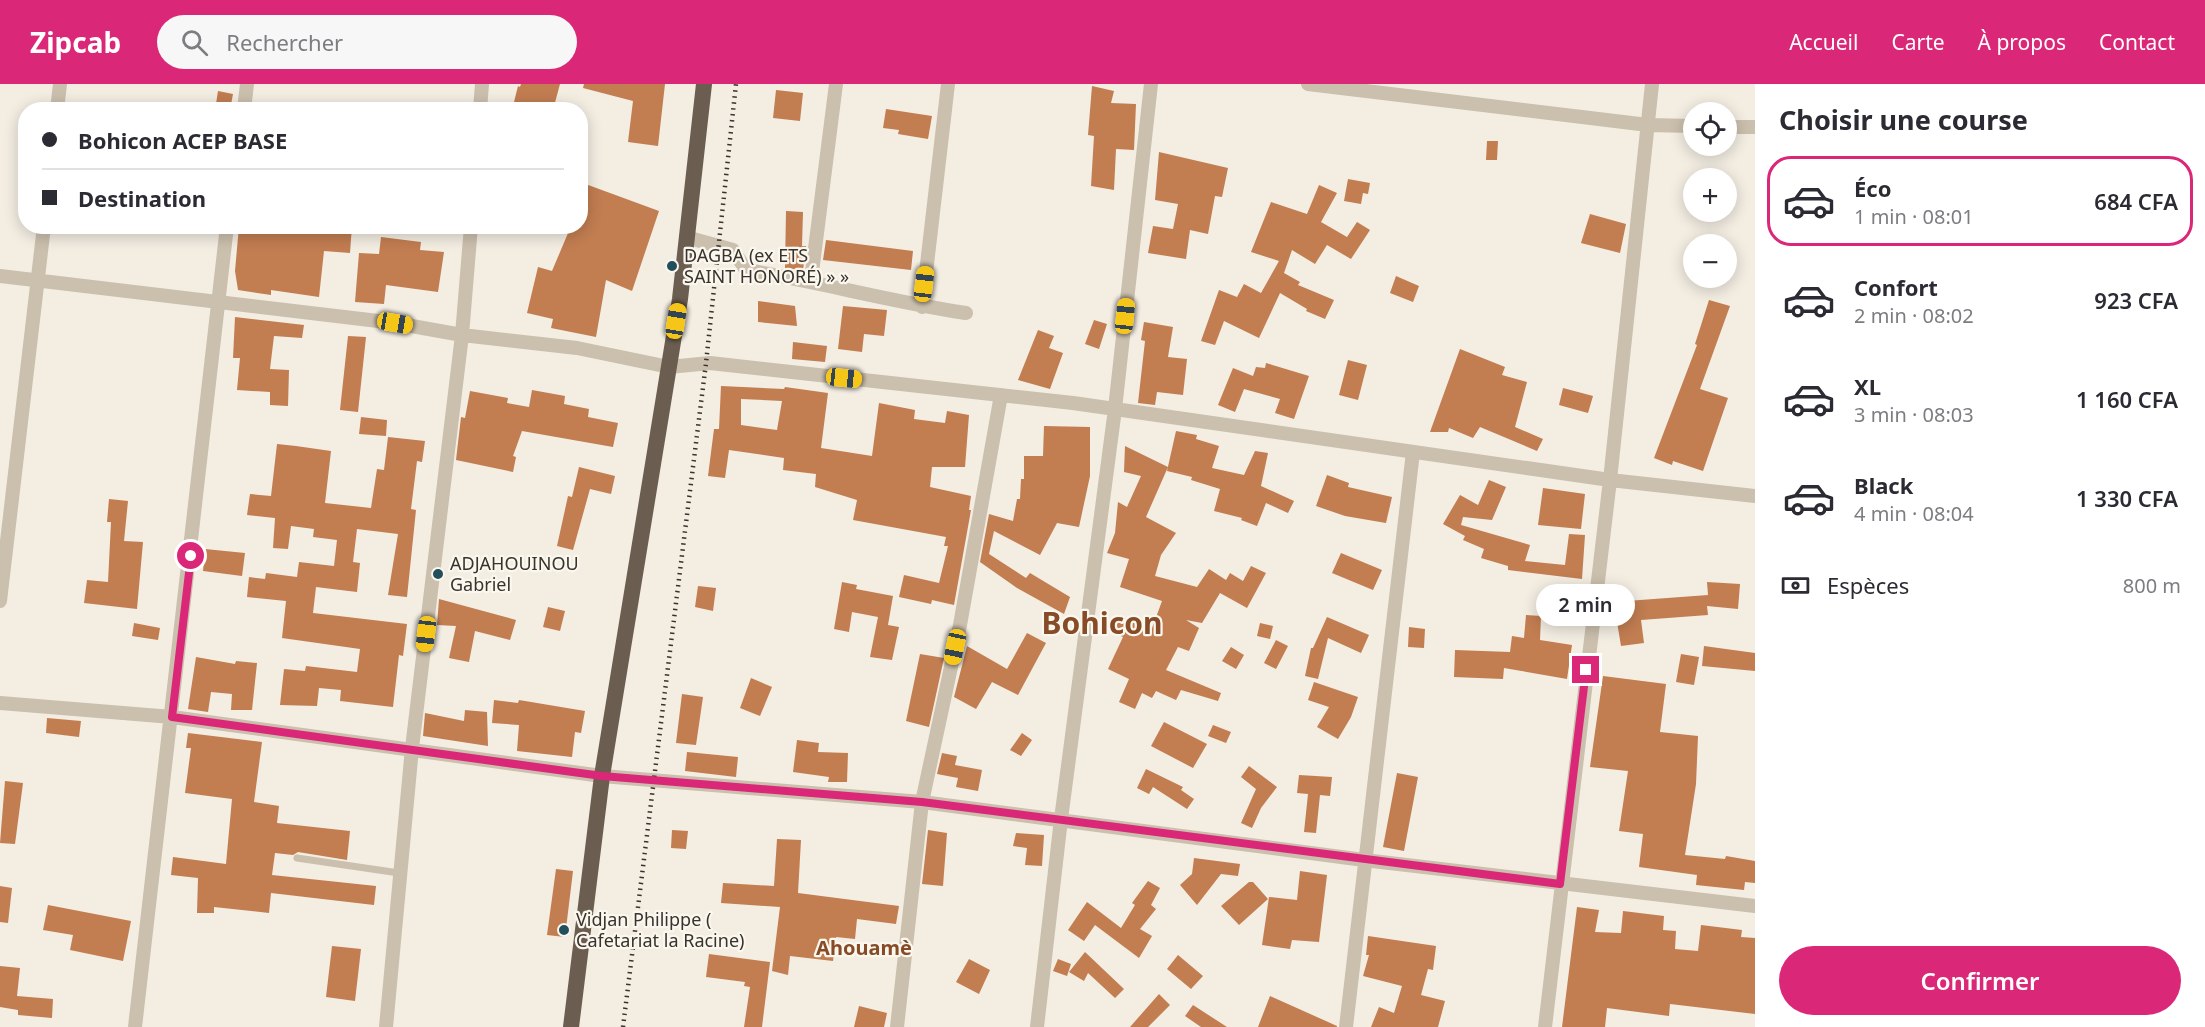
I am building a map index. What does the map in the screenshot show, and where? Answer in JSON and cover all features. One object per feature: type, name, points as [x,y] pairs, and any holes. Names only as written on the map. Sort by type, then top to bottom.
[{"type":"highway","points":[[571,1027],[602,776],[680,299],[704,84]]},
{"type":"street","points":[[58,102],[60,84]]},
{"type":"street","points":[[245,102],[248,84]]},
{"type":"street","points":[[481,102],[482,84]]},
{"type":"street","points":[[811,280],[836,84]]},
{"type":"street","points":[[922,307],[948,84]]},
{"type":"street","points":[[1037,1027],[1061,819],[1114,409],[1151,84]]},
{"type":"street","points":[[1308,84],[1648,125],[1683,126]]},
{"type":"street","points":[[1545,1027],[1560,884],[1610,480],[1652,84]]},
{"type":"street","points":[[1737,127],[1755,127]]},
{"type":"street","points":[[0,601],[43,234]]},
{"type":"street","points":[[135,1027],[227,234]]},
{"type":"street","points":[[386,1027],[412,748],[462,335],[470,234]]},
{"type":"street","points":[[686,237],[733,250],[746,270],[811,280],[922,307],[966,313]]},
{"type":"street","points":[[0,276],[395,323],[462,335],[577,348],[669,367],[710,363],[1001,394],[1610,480],[1755,496]]},
{"type":"street","points":[[897,1027],[922,802],[960,625],[1001,394]]},
{"type":"street","points":[[1346,1027],[1413,452]]},
{"type":"street","points":[[0,703],[172,717],[412,748],[602,776],[922,802],[1364,860],[1755,906]]},
{"type":"lane","points":[[297,858],[399,873]]},
{"type":"building","points":[[521,84],[560,84],[555,102],[514,102],[518,86],[520,87]]},
{"type":"building","points":[[584,84],[665,84],[658,146],[628,142],[633,101],[583,88]]},
{"type":"building","points":[[1092,86],[1114,91],[1111,103],[1136,104],[1134,150],[1116,149],[1114,190],[1091,186],[1094,136],[1088,135]]},
{"type":"building","points":[[776,90],[803,93],[800,121],[773,118]]},
{"type":"building","points":[[218,91],[233,94],[232,102],[216,102]]},
{"type":"building","points":[[886,109],[932,116],[928,139],[898,134],[899,130],[883,128]]},
{"type":"building","points":[[1487,141],[1498,141],[1497,160],[1486,160]]},
{"type":"building","points":[[1159,152],[1228,168],[1222,197],[1215,196],[1208,234],[1190,230],[1186,259],[1148,253],[1153,226],[1173,229],[1178,204],[1155,200]]},
{"type":"building","points":[[1348,179],[1370,183],[1368,194],[1363,193],[1361,204],[1344,201]]},
{"type":"building","points":[[588,185],[659,211],[632,291],[606,280],[596,337],[551,328],[553,319],[527,313],[538,267],[552,271],[568,234],[588,234]]},
{"type":"building","points":[[1319,185],[1337,193],[1321,222],[1347,237],[1357,222],[1370,230],[1351,259],[1327,245],[1315,264],[1292,250],[1284,273],[1300,282],[1298,285],[1334,300],[1325,319],[1306,311],[1307,309],[1280,293],[1259,338],[1224,321],[1215,345],[1201,341],[1219,290],[1237,297],[1244,284],[1261,293],[1279,261],[1251,252],[1271,202],[1307,214]]},
{"type":"building","points":[[786,211],[803,212],[802,246],[806,246],[803,270],[785,268]]},
{"type":"building","points":[[1590,214],[1626,224],[1620,253],[1581,243]]},
{"type":"building","points":[[238,234],[351,234],[350,253],[324,251],[319,297],[271,290],[271,295],[238,290],[235,271]]},
{"type":"building","points":[[381,237],[421,242],[420,250],[444,252],[438,292],[386,285],[384,304],[355,302],[359,253],[379,254]]},
{"type":"building","points":[[826,240],[913,251],[911,270],[823,260]]},
{"type":"building","points":[[1396,276],[1419,286],[1413,302],[1390,293]]},
{"type":"building","points":[[1709,300],[1730,306],[1700,389],[1728,398],[1703,471],[1673,461],[1672,465],[1654,458],[1697,345],[1695,344]]},
{"type":"building","points":[[758,301],[795,306],[797,326],[758,322]]},
{"type":"building","points":[[843,306],[887,310],[884,336],[864,334],[862,352],[838,349]]},
{"type":"building","points":[[235,317],[304,325],[302,338],[274,336],[270,369],[289,370],[288,406],[270,405],[270,392],[237,390],[240,358],[233,358]]},
{"type":"building","points":[[1094,320],[1107,324],[1099,349],[1085,344]]},
{"type":"building","points":[[1144,322],[1173,327],[1168,357],[1187,359],[1183,395],[1157,392],[1155,405],[1138,403],[1145,341],[1141,340]]},
{"type":"building","points":[[1038,330],[1054,336],[1049,348],[1063,353],[1050,389],[1018,380]]},
{"type":"building","points":[[348,336],[366,337],[358,412],[340,410]]},
{"type":"building","points":[[793,342],[827,346],[825,362],[792,359]]},
{"type":"building","points":[[1460,349],[1505,367],[1502,375],[1527,382],[1515,427],[1543,439],[1537,451],[1480,427],[1473,438],[1449,428],[1448,432],[1430,432]]},
{"type":"building","points":[[1348,360],[1367,365],[1358,400],[1339,395]]},
{"type":"building","points":[[1266,363],[1309,376],[1294,419],[1275,413],[1280,399],[1244,389],[1235,412],[1218,405],[1233,368],[1253,376],[1256,367],[1265,368]]},
{"type":"building","points":[[721,386],[784,389],[785,387],[828,393],[821,448],[872,456],[879,403],[915,410],[914,419],[945,423],[947,411],[969,415],[965,467],[932,467],[930,487],[971,496],[969,510],[971,510],[954,605],[932,600],[931,604],[899,597],[904,575],[939,583],[948,546],[944,546],[946,537],[853,520],[857,500],[815,487],[816,474],[783,470],[784,458],[729,450],[725,478],[708,476],[714,429],[719,429]],"holes":[[[741,399],[782,401],[777,430],[741,425]]]},
{"type":"building","points":[[1563,388],[1593,396],[1588,413],[1559,405]]},
{"type":"building","points":[[532,390],[565,396],[564,404],[589,409],[588,417],[618,423],[613,447],[522,431],[513,456],[516,457],[513,472],[456,460],[461,417],[465,418],[470,391],[508,398],[507,403],[529,407]]},
{"type":"building","points":[[361,417],[387,420],[386,436],[359,434]]},
{"type":"building","points":[[1044,426],[1090,427],[1090,476],[1079,527],[1057,523],[1040,555],[994,531],[989,554],[1026,578],[1030,573],[1070,597],[1064,614],[1017,588],[980,562],[989,514],[1013,521],[1017,499],[1020,499],[1021,479],[1024,479],[1024,456],[1043,456]]},
{"type":"building","points":[[1176,431],[1197,435],[1196,439],[1219,446],[1212,468],[1244,475],[1255,451],[1268,453],[1261,486],[1294,501],[1288,513],[1266,503],[1257,526],[1241,520],[1242,518],[1214,511],[1220,489],[1191,480],[1192,477],[1167,471]]},
{"type":"building","points":[[388,437],[425,441],[422,462],[417,461],[411,509],[416,510],[407,597],[388,595],[398,534],[357,529],[353,562],[360,563],[357,592],[316,587],[313,613],[407,624],[403,656],[399,655],[393,707],[340,701],[341,690],[319,688],[317,706],[280,705],[284,669],[305,671],[306,666],[357,672],[360,649],[282,638],[286,601],[247,597],[249,577],[265,579],[266,573],[297,577],[299,562],[334,566],[337,540],[313,537],[314,529],[291,526],[288,549],[273,548],[275,518],[247,515],[250,494],[271,496],[277,444],[296,446],[331,451],[325,503],[371,508],[377,469],[384,470]]},
{"type":"building","points":[[1125,446],[1168,467],[1146,517],[1176,533],[1161,555],[1155,576],[1197,587],[1209,569],[1226,580],[1230,573],[1243,581],[1251,566],[1266,573],[1247,608],[1220,593],[1202,623],[1186,620],[1199,628],[1189,651],[1178,647],[1166,670],[1221,693],[1218,701],[1181,690],[1176,700],[1156,691],[1152,698],[1142,693],[1135,709],[1119,702],[1129,679],[1108,669],[1123,637],[1113,632],[1121,616],[1151,631],[1162,601],[1120,587],[1129,559],[1107,553],[1115,533],[1118,502],[1127,507],[1141,476],[1124,472]]},
{"type":"building","points":[[579,467],[615,476],[611,494],[590,489],[573,550],[557,546],[568,496],[572,497]]},
{"type":"building","points":[[1327,475],[1349,483],[1348,487],[1392,497],[1386,523],[1345,516],[1316,506]]},
{"type":"building","points":[[1489,480],[1506,487],[1492,520],[1463,517],[1461,525],[1530,545],[1525,561],[1565,565],[1569,534],[1585,535],[1582,579],[1508,570],[1508,566],[1481,558],[1484,549],[1463,540],[1465,536],[1443,524],[1460,495],[1478,505]]},
{"type":"building","points":[[1543,488],[1585,494],[1581,529],[1538,525]]},
{"type":"building","points":[[109,499],[128,501],[124,541],[143,542],[137,609],[84,603],[87,580],[108,582],[111,522],[107,522]]},
{"type":"building","points":[[205,549],[245,553],[242,576],[203,571]]},
{"type":"building","points":[[1341,553],[1382,570],[1373,590],[1332,573]]},
{"type":"building","points":[[842,582],[857,585],[856,589],[893,596],[888,625],[899,627],[892,660],[870,657],[878,617],[852,612],[849,632],[834,629]]},
{"type":"building","points":[[1707,582],[1740,584],[1738,609],[1707,606],[1708,615],[1641,620],[1644,643],[1621,646],[1617,622],[1613,623],[1613,602],[1708,595]]},
{"type":"building","points":[[698,586],[716,588],[713,611],[695,607]]},
{"type":"building","points":[[439,599],[516,620],[510,640],[475,631],[469,662],[449,658],[456,626],[437,625]]},
{"type":"building","points":[[548,607],[565,611],[560,631],[543,627]]},
{"type":"building","points":[[1526,615],[1541,616],[1540,640],[1572,645],[1567,679],[1504,668],[1503,679],[1454,677],[1455,650],[1510,652],[1512,636],[1524,638]]},
{"type":"building","points":[[1327,617],[1369,635],[1361,653],[1328,638],[1318,679],[1305,676],[1311,648]]},
{"type":"building","points":[[134,623],[160,628],[158,640],[132,636]]},
{"type":"building","points":[[1260,623],[1273,626],[1270,639],[1257,636]]},
{"type":"building","points":[[1409,627],[1425,629],[1424,648],[1408,647]]},
{"type":"building","points":[[1027,633],[1046,643],[1018,695],[992,682],[976,709],[954,697],[967,646],[1007,669]]},
{"type":"building","points":[[1276,640],[1288,646],[1276,669],[1264,663]]},
{"type":"building","points":[[1704,646],[1755,653],[1755,671],[1702,666]]},
{"type":"building","points":[[1231,647],[1244,655],[1236,669],[1222,661]]},
{"type":"building","points":[[920,654],[944,658],[929,727],[906,721]]},
{"type":"building","points":[[1681,654],[1699,657],[1694,685],[1676,682]]},
{"type":"building","points":[[196,657],[235,664],[236,661],[257,663],[252,710],[231,710],[232,694],[211,692],[208,712],[188,709]]},
{"type":"building","points":[[1603,676],[1666,684],[1660,732],[1698,736],[1696,784],[1685,855],[1725,859],[1726,856],[1755,861],[1755,883],[1745,882],[1744,890],[1696,885],[1697,875],[1639,867],[1643,834],[1619,831],[1628,771],[1590,767]]},
{"type":"building","points":[[751,678],[772,687],[760,716],[740,708]]},
{"type":"building","points":[[1314,682],[1358,697],[1351,717],[1338,739],[1317,727],[1329,707],[1308,700]]},
{"type":"building","points":[[682,694],[703,697],[696,745],[676,743]]},
{"type":"building","points":[[494,700],[518,703],[519,700],[585,711],[581,733],[575,732],[572,757],[517,751],[519,725],[492,723]]},
{"type":"building","points":[[465,710],[487,712],[488,746],[423,736],[425,713],[464,721]]},
{"type":"building","points":[[47,718],[81,721],[79,737],[46,733]]},
{"type":"building","points":[[1164,722],[1207,744],[1193,768],[1151,746]]},
{"type":"building","points":[[1213,725],[1231,732],[1226,743],[1208,736]]},
{"type":"building","points":[[188,733],[262,742],[254,802],[279,806],[277,823],[350,831],[347,860],[298,852],[293,855],[275,853],[272,875],[376,886],[374,905],[271,893],[269,913],[214,907],[214,913],[197,913],[198,878],[171,875],[173,857],[226,864],[232,799],[185,793],[191,748],[186,748]]},
{"type":"building","points":[[1022,733],[1032,740],[1021,756],[1010,750]]},
{"type":"building","points":[[797,740],[819,743],[818,752],[848,753],[847,782],[828,782],[829,777],[793,772]]},
{"type":"building","points":[[687,752],[738,757],[736,777],[685,771]]},
{"type":"building","points":[[942,753],[957,756],[955,765],[982,770],[978,791],[956,787],[958,778],[937,774]]},
{"type":"building","points":[[1249,766],[1277,787],[1261,808],[1252,828],[1241,823],[1256,789],[1241,777]]},
{"type":"building","points":[[1146,769],[1183,787],[1181,790],[1194,799],[1187,809],[1153,787],[1149,794],[1137,788]]},
{"type":"building","points":[[1397,773],[1418,777],[1404,851],[1383,847]]},
{"type":"building","points":[[1299,775],[1332,777],[1330,796],[1320,795],[1316,833],[1304,832],[1308,794],[1297,793]]},
{"type":"building","points":[[5,781],[23,783],[15,844],[0,843]]},
{"type":"building","points":[[672,830],[688,831],[686,849],[671,848]]},
{"type":"building","points":[[928,830],[947,833],[943,886],[922,884]]},
{"type":"building","points":[[1016,833],[1044,835],[1042,866],[1025,865],[1027,848],[1013,846]]},
{"type":"building","points":[[777,839],[801,840],[798,893],[899,906],[896,924],[857,919],[855,939],[836,937],[833,961],[790,956],[788,975],[772,971],[780,907],[721,903],[723,883],[774,886]]},
{"type":"building","points":[[1194,858],[1240,864],[1238,876],[1221,874],[1197,905],[1180,885],[1192,874]]},
{"type":"building","points":[[556,869],[573,871],[565,937],[547,935]]},
{"type":"building","points":[[1300,871],[1327,875],[1319,942],[1292,940],[1290,949],[1262,945],[1269,897],[1297,900]]},
{"type":"building","points":[[1148,881],[1160,888],[1151,905],[1156,909],[1140,929],[1152,936],[1139,958],[1095,925],[1084,941],[1068,930],[1087,902],[1121,928],[1135,905],[1132,903]]},
{"type":"building","points":[[1249,882],[1253,882],[1268,899],[1239,925],[1221,906]]},
{"type":"building","points":[[0,886],[12,888],[8,923],[0,922]]},
{"type":"building","points":[[48,905],[131,921],[123,961],[70,950],[73,935],[43,930]]},
{"type":"building","points":[[1577,907],[1599,910],[1595,932],[1621,933],[1623,911],[1664,916],[1663,930],[1676,931],[1675,949],[1698,951],[1701,925],[1742,930],[1741,937],[1755,938],[1755,1014],[1670,1004],[1669,1016],[1607,1008],[1605,1027],[1562,1027]]},
{"type":"building","points":[[1368,936],[1436,946],[1433,970],[1428,969],[1421,995],[1445,1001],[1438,1027],[1371,1027],[1379,1007],[1394,1013],[1402,986],[1363,976],[1369,955],[1366,955]]},
{"type":"building","points":[[332,946],[361,949],[355,1001],[326,997]]},
{"type":"building","points":[[1085,952],[1124,989],[1115,998],[1088,973],[1084,981],[1069,972]]},
{"type":"building","points":[[709,954],[770,962],[762,1027],[744,1027],[750,987],[744,986],[745,982],[706,977]]},
{"type":"building","points":[[1178,955],[1203,976],[1191,989],[1167,969]]},
{"type":"building","points":[[969,959],[990,970],[979,994],[956,982]]},
{"type":"building","points":[[1058,959],[1071,964],[1067,976],[1053,971]]},
{"type":"building","points":[[0,966],[20,968],[17,996],[53,999],[52,1018],[18,1015],[18,1010],[0,1007]]},
{"type":"building","points":[[1159,994],[1170,1005],[1148,1027],[1130,1027]]},
{"type":"building","points":[[1270,996],[1337,1026],[1337,1027],[1258,1027]]},
{"type":"building","points":[[1193,1005],[1227,1027],[1201,1027],[1185,1016]]},
{"type":"building","points":[[859,1006],[887,1013],[884,1027],[854,1027]]},
{"type":"railway","points":[[623,1027],[706,363],[736,84]]},
{"type":"place","name":"DAGBA (ex ETS SAINT HONORÉ) » »","points":[[672,266]]},
{"type":"place","name":"ADJAHOUINOU Gabriel","points":[[438,574]]},
{"type":"place","name":"Vidjan Philippe ( Cafetariat la Racine)","points":[[564,930]]},
{"type":"district","name":"Bohicon","points":[[1102,624]]},
{"type":"district","name":"Ahouamè","points":[[864,948]]},
{"type":"route","points":[[191,556],[172,717],[412,748],[602,776],[922,802],[1560,884],[1586,670]]}]
